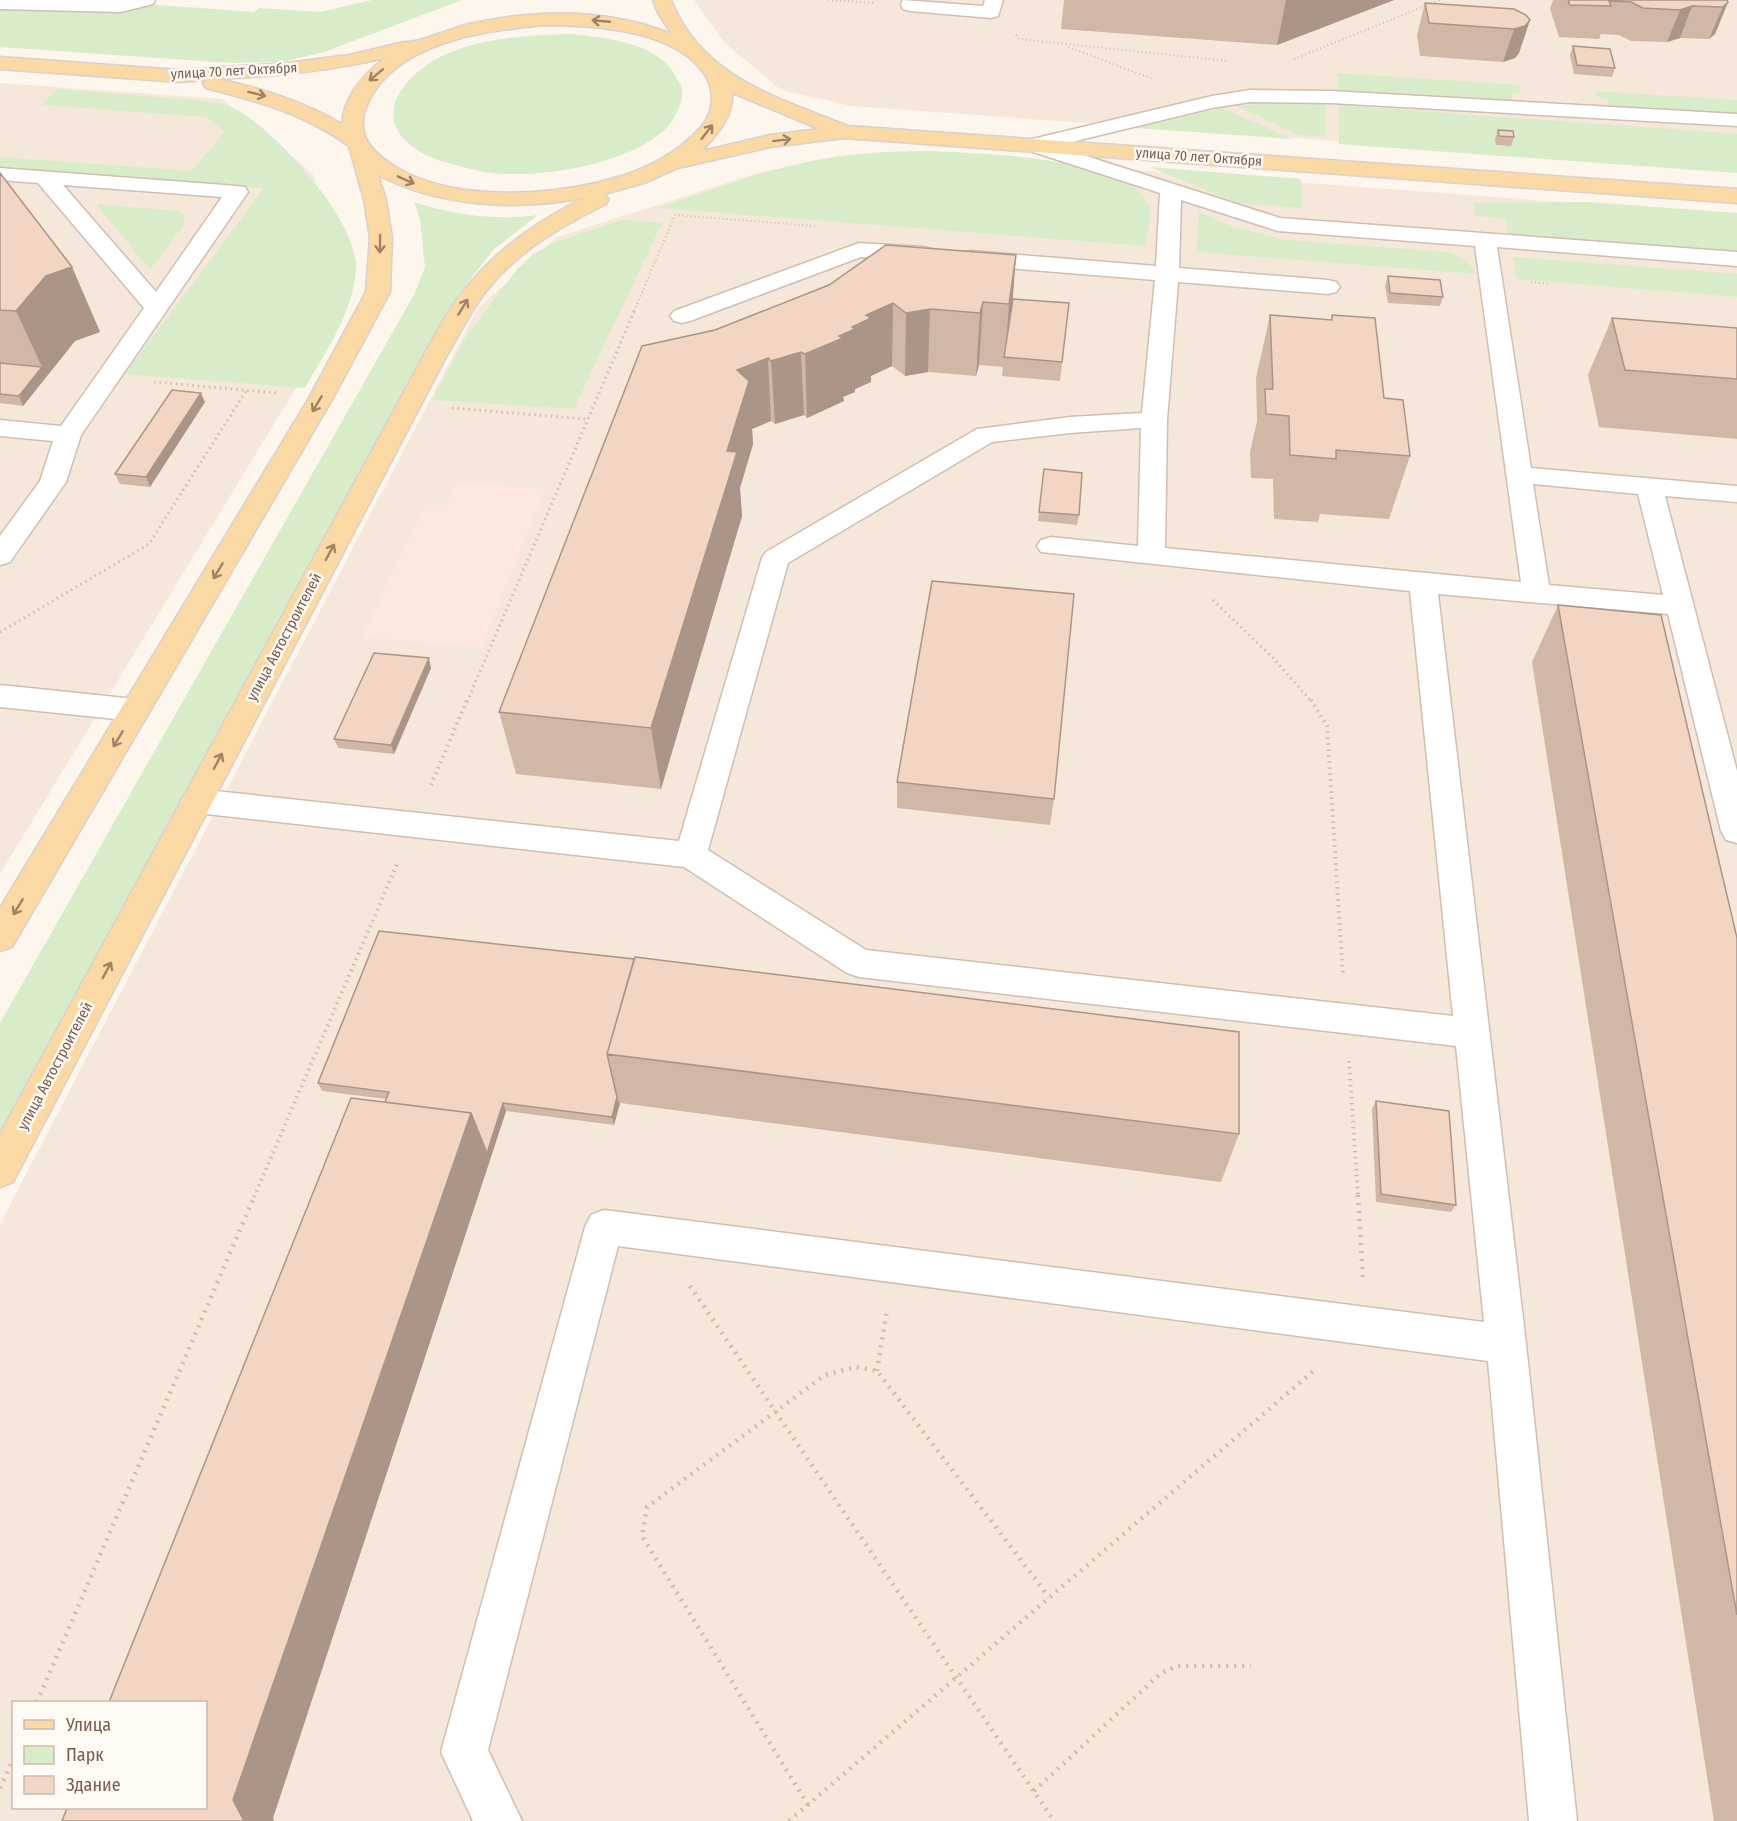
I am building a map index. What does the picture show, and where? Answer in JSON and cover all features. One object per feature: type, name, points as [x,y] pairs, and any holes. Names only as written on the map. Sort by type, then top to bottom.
[{"type":"main road","points":[[662,0],[667,13],[693,50],[713,69],[742,90],[844,132]]},
{"type":"main road","points":[[0,937],[326,389],[378,292],[381,238],[375,200],[351,116],[365,85],[398,58],[499,5]]},
{"type":"main road","points":[[437,39],[498,24],[553,19],[607,21],[655,32],[693,50]]},
{"type":"main road","name":"улица 70 лет Октября","points":[[0,63],[179,76],[287,69],[349,61],[437,39]]},
{"type":"main road","points":[[179,76],[265,96],[306,112],[357,143],[384,170],[424,188],[477,197],[535,199],[593,191],[654,171],[681,157],[707,135],[721,112],[723,90],[713,69]]},
{"type":"main road","name":"улица 70 лет Октября","points":[[654,171],[771,141],[844,132],[1737,196]]},
{"type":"main road","name":"улица Автостроителей","points":[[0,1170],[434,357],[468,299],[501,262],[558,219],[654,171]]},
{"type":"street","points":[[0,3],[122,6],[146,0]]},
{"type":"street","points":[[911,3],[993,6]]},
{"type":"street","points":[[1031,145],[1212,102],[1250,96],[1331,97],[1737,120]]},
{"type":"street","points":[[1031,145],[1278,224],[1737,259]]},
{"type":"street","points":[[0,174],[237,192],[68,435],[53,482],[0,556]]},
{"type":"street","points":[[44,177],[157,308]]},
{"type":"street","points":[[1160,557],[1154,420],[1167,274],[1171,188]]},
{"type":"street","points":[[1485,239],[1536,593]]},
{"type":"street","points":[[682,316],[859,249],[1328,287]]},
{"type":"street","points":[[691,855],[776,558],[986,435],[1070,425],[1154,420]]},
{"type":"street","points":[[0,428],[68,435]]},
{"type":"street","points":[[1520,475],[1737,494]]},
{"type":"street","points":[[1649,486],[1737,831]]},
{"type":"street","points":[[1051,546],[1424,584],[1680,606]]},
{"type":"street","points":[[1424,584],[1506,1344],[1552,1821]]},
{"type":"street","points":[[0,696],[135,710]]},
{"type":"street","points":[[197,801],[691,855],[859,963],[1471,1033]]},
{"type":"street","points":[[498,1821],[464,1752],[604,1227],[1506,1344]]},
{"type":"path","points":[[828,0],[911,3]]},
{"type":"path","points":[[1288,62],[1440,0]]},
{"type":"path","points":[[993,6],[1019,39],[1061,44]]},
{"type":"path","points":[[0,632],[149,544],[246,391]]},
{"type":"path","points":[[789,1821],[1366,1326],[1327,726],[1317,706],[1296,683],[1160,557]]},
{"type":"path","points":[[654,1233],[1054,1821]]},
{"type":"path","points":[[877,1371],[894,1265]]},
{"type":"path","points":[[808,1804],[642,1536],[647,1507],[825,1375],[856,1367],[877,1371],[1049,1597]]},
{"type":"path","points":[[1034,1791],[1161,1673],[1178,1666],[1251,1666]]},
{"type":"path","points":[[0,1788],[12,1761]]},
{"type":"shaded area","points":[[694,0],[1737,0],[1737,170],[851,106],[781,90],[724,42]]},
{"type":"shaded area","points":[[0,83],[222,99],[313,174],[349,301],[0,874]]},
{"type":"shaded area","points":[[905,153],[1737,215],[1737,1821],[0,1821],[0,1224],[478,308],[557,237],[764,171]]},
{"type":"shaded area","points":[[456,482],[545,489],[481,648],[362,637],[426,503],[445,505]]},
{"type":"green space","points":[[372,0],[462,0],[324,52],[282,62],[231,63],[0,47],[0,8],[145,4],[254,12],[259,8],[320,12]]},
{"type":"green space","points":[[571,34],[630,44],[657,56],[668,65],[680,85],[682,95],[676,114],[667,128],[641,146],[620,156],[570,169],[518,174],[475,170],[440,160],[415,149],[398,130],[394,118],[394,105],[400,93],[418,72],[442,56],[489,41],[522,36]]},
{"type":"green space","points":[[1337,73],[1519,85],[1521,93],[1511,93],[1513,103],[1339,91]]},
{"type":"green space","points":[[57,89],[215,102],[232,107],[276,140],[315,182],[345,229],[354,251],[356,271],[354,287],[344,317],[305,388],[125,374],[264,188],[0,169],[0,157],[191,171],[225,132],[207,117],[42,105]]},
{"type":"green space","points":[[1595,91],[1737,100],[1737,118],[1610,109],[1607,98],[1597,97]]},
{"type":"green space","points":[[1275,103],[1325,104],[1325,136],[1299,135],[1236,106]]},
{"type":"green space","points":[[1339,105],[1737,134],[1737,173],[1339,144]]},
{"type":"green space","points":[[1222,108],[1292,139],[1135,128]]},
{"type":"green space","points":[[933,151],[1054,161],[1088,168],[1118,178],[1139,192],[1150,210],[1145,246],[658,208],[748,178],[818,160],[876,153]]},
{"type":"green space","points":[[1150,167],[1301,179],[1302,208],[1237,203]]},
{"type":"green space","points":[[414,202],[475,216],[538,215],[493,250],[459,294],[0,1140],[0,1023],[415,293],[425,267],[420,219]]},
{"type":"green space","points":[[1590,202],[1737,213],[1737,253],[1508,235],[1506,219],[1475,216],[1474,203]]},
{"type":"green space","points":[[96,204],[177,211],[183,214],[185,219],[183,226],[150,270]]},
{"type":"green space","points":[[1199,212],[1234,227],[1286,240],[1447,252],[1464,260],[1477,274],[1196,252]]},
{"type":"green space","points":[[622,220],[662,223],[574,409],[432,400],[466,337],[517,269],[533,254],[558,241]]},
{"type":"green space","points":[[1513,257],[1737,274],[1737,297],[1517,279]]},
{"type":"building","points":[[1568,0],[1727,0],[1728,2],[1723,7],[1692,6],[1680,10],[1643,8],[1631,2],[1609,1],[1611,6],[1570,5]]},
{"type":"building","points":[[1425,3],[1514,9],[1526,15],[1530,20],[1525,26],[1514,29],[1429,23]]},
{"type":"building","points":[[1573,46],[1610,49],[1615,68],[1577,65]]},
{"type":"building","points":[[1498,130],[1513,131],[1514,137],[1499,136]]},
{"type":"building","points":[[0,173],[72,267],[46,276],[16,311],[0,310]]},
{"type":"building","points":[[886,245],[1016,255],[1009,304],[983,302],[980,313],[930,309],[906,313],[893,303],[866,315],[871,318],[839,336],[843,338],[805,354],[801,352],[771,361],[768,358],[737,370],[749,381],[727,451],[737,452],[651,728],[499,712],[642,346],[715,330],[829,285]]},
{"type":"building","points":[[1388,276],[1440,280],[1443,297],[1390,293]]},
{"type":"building","points":[[1013,299],[1069,303],[1062,362],[1004,357]]},
{"type":"building","points":[[1270,315],[1332,320],[1332,315],[1375,318],[1384,398],[1403,400],[1410,456],[1336,450],[1336,459],[1290,455],[1289,416],[1266,414],[1265,389],[1273,389]]},
{"type":"building","points":[[1612,318],[1737,328],[1737,379],[1625,370]]},
{"type":"building","points":[[0,363],[42,367],[19,396],[0,394]]},
{"type":"building","points":[[172,390],[201,393],[146,477],[115,474]]},
{"type":"building","points":[[1044,469],[1082,473],[1079,515],[1039,512]]},
{"type":"building","points":[[932,581],[1074,594],[1054,799],[897,782]]},
{"type":"building","points":[[1558,605],[1661,615],[1737,938],[1737,1615]]},
{"type":"building","points":[[374,653],[429,658],[391,745],[334,739]]},
{"type":"building","points":[[379,931],[634,959],[607,1054],[617,1097],[612,1117],[503,1103],[487,1153],[471,1113],[385,1102],[389,1092],[318,1083]]},
{"type":"building","points":[[635,957],[1239,1032],[1239,1134],[607,1054]]},
{"type":"building","points":[[351,1098],[471,1113],[233,1800],[244,1821],[62,1821],[67,1809],[207,1809],[207,1701],[109,1701]]},
{"type":"building","points":[[1376,1101],[1449,1111],[1456,1205],[1381,1194]]}]
